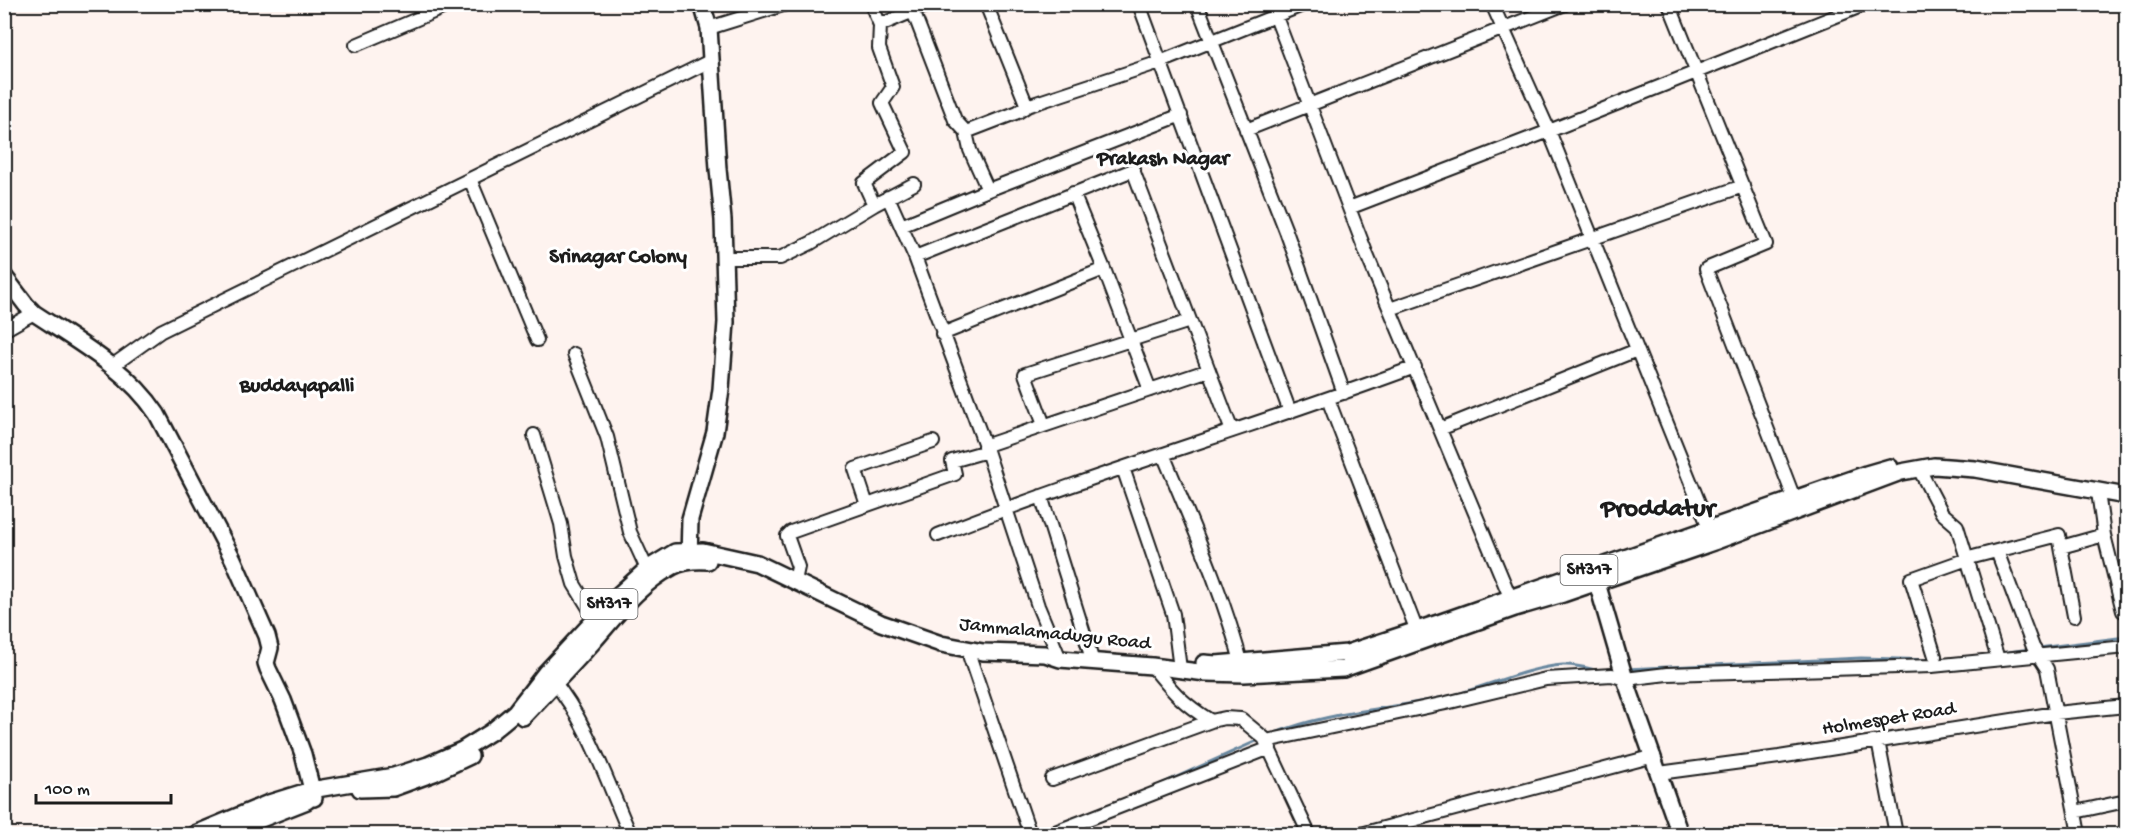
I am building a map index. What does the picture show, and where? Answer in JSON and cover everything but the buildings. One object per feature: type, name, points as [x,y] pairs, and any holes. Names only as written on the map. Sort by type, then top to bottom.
[{"type":"main road","points":[[689,556],[690,519],[715,432],[726,322],[725,258],[708,28],[702,4]]},
{"type":"main road","points":[[4,276],[26,305],[112,366],[147,399],[157,414],[233,559],[267,636],[270,648],[266,663],[267,669],[283,700],[303,754],[312,794]]},
{"type":"main road","name":"SH317","points":[[1796,504],[1866,474],[1934,455],[2127,486]]},
{"type":"main road","name":"SH317","points":[[1512,603],[1796,504],[1901,472],[1934,466],[1975,469],[2127,496]]},
{"type":"main road","name":"Jammalamadugu Road","points":[[550,677],[595,618],[613,609],[647,568],[675,552],[689,556],[719,554],[757,562],[881,623],[941,644],[983,652],[1091,659],[1152,666],[1179,665],[1206,673],[1243,668],[1343,669],[1418,636],[1512,603],[1597,583],[1711,535]]},
{"type":"main road","points":[[195,834],[220,831],[312,794],[348,787],[393,788],[514,726],[550,677],[613,609],[661,573],[689,556],[754,571],[886,635],[926,650],[970,658],[1045,662],[1054,656]]},
{"type":"main road","points":[[1597,583],[1625,679],[1680,834]]},
{"type":"main road","name":"SH317","points":[[1091,659],[1179,665]]},
{"type":"street","points":[[356,45],[452,4]]},
{"type":"street","points":[[708,28],[786,4]]},
{"type":"street","points":[[871,4],[880,25],[879,48],[893,87],[882,104],[905,152],[864,183],[874,205]]},
{"type":"street","points":[[880,25],[930,4]]},
{"type":"street","points":[[986,4],[1028,106]]},
{"type":"street","points":[[1138,4],[1290,412]]},
{"type":"street","points":[[1197,4],[1286,231],[1344,393]]},
{"type":"street","points":[[1271,4],[1390,309],[1512,603]]},
{"type":"street","points":[[966,132],[1028,106],[1160,62],[1305,4]]},
{"type":"street","points":[[1492,4],[1550,131],[1711,535]]},
{"type":"street","points":[[1246,130],[1565,4]]},
{"type":"street","points":[[1669,4],[1766,244],[1706,269],[1796,504]]},
{"type":"street","points":[[1349,207],[1550,131],[1865,5]]},
{"type":"street","points":[[913,11],[955,120],[966,132],[970,150],[988,190]]},
{"type":"street","points":[[112,366],[161,331],[710,61]]},
{"type":"street","points":[[901,226],[1181,116]]},
{"type":"street","points":[[915,257],[1133,170],[1232,431]]},
{"type":"street","points":[[470,180],[537,340]]},
{"type":"street","points":[[725,258],[780,258],[811,243],[914,184]]},
{"type":"street","points":[[1390,309],[1743,186]]},
{"type":"street","points":[[1073,193],[1150,390]]},
{"type":"street","points":[[888,198],[915,257],[985,448],[1054,656]]},
{"type":"street","points":[[942,334],[1104,268]]},
{"type":"street","points":[[4,330],[34,312]]},
{"type":"street","points":[[1044,425],[1025,374],[1190,321]]},
{"type":"street","points":[[1440,429],[1637,350]]},
{"type":"street","points":[[574,354],[607,437],[630,532],[647,568]]},
{"type":"street","points":[[938,535],[1005,508],[1328,399],[1415,367]]},
{"type":"street","points":[[795,581],[798,567],[788,535],[791,532],[955,474],[952,461],[1044,425],[1209,370]]},
{"type":"street","points":[[1328,399],[1418,636]]},
{"type":"street","points":[[534,435],[561,524],[574,584],[595,618]]},
{"type":"street","points":[[867,505],[855,470],[933,442]]},
{"type":"street","points":[[1163,454],[1197,535],[1243,668]]},
{"type":"street","points":[[1123,468],[1173,615],[1179,665]]},
{"type":"street","points":[[1919,469],[1942,513],[1957,526],[1998,659]]},
{"type":"street","points":[[2098,492],[2104,535],[2123,611]]},
{"type":"street","points":[[1041,496],[1091,659]]},
{"type":"street","points":[[1935,656],[1911,579],[1997,550],[2059,535],[2074,616]]},
{"type":"street","points":[[2061,547],[2104,535]]},
{"type":"street","points":[[1997,550],[2032,647],[2047,669],[2079,834]]},
{"type":"street","points":[[1050,834],[1297,733],[1446,703],[1546,679],[1612,675],[1625,679],[1667,674],[1932,666],[2127,647]]},
{"type":"street","points":[[970,658],[1030,834]]},
{"type":"street","points":[[1152,666],[1188,707],[1211,720]]},
{"type":"street","points":[[550,677],[566,696],[579,720],[630,834]]},
{"type":"street","name":"Holmespet Road","points":[[1659,773],[2056,713],[2127,706]]},
{"type":"street","points":[[1052,779],[1211,720],[1241,719],[1268,745],[1309,834]]},
{"type":"street","points":[[1878,741],[1896,834]]},
{"type":"street","points":[[1361,834],[1654,756]]},
{"type":"street","points":[[2075,812],[2127,801]]},
{"type":"waterway","points":[[2039,648],[2126,637]]},
{"type":"waterway","points":[[2001,653],[2030,649]]},
{"type":"waterway","points":[[1626,669],[1861,658],[1934,660]]},
{"type":"waterway","points":[[1273,734],[1319,719],[1438,699],[1551,666],[1572,665],[1599,671]]},
{"type":"waterway","points":[[1161,784],[1261,739]]},
{"type":"waterway","points":[[1032,832],[1057,825]]},
{"type":"waterway","points":[[968,834],[992,830],[1025,833]]},
{"type":"district","name":"Prakash Nagar","points":[[1163,160]]},
{"type":"district","name":"Srinagar Colony","points":[[618,258]]},
{"type":"district","name":"Buddayapalli","points":[[297,387]]},
{"type":"district","name":"Proddatur","points":[[1658,510]]}]
